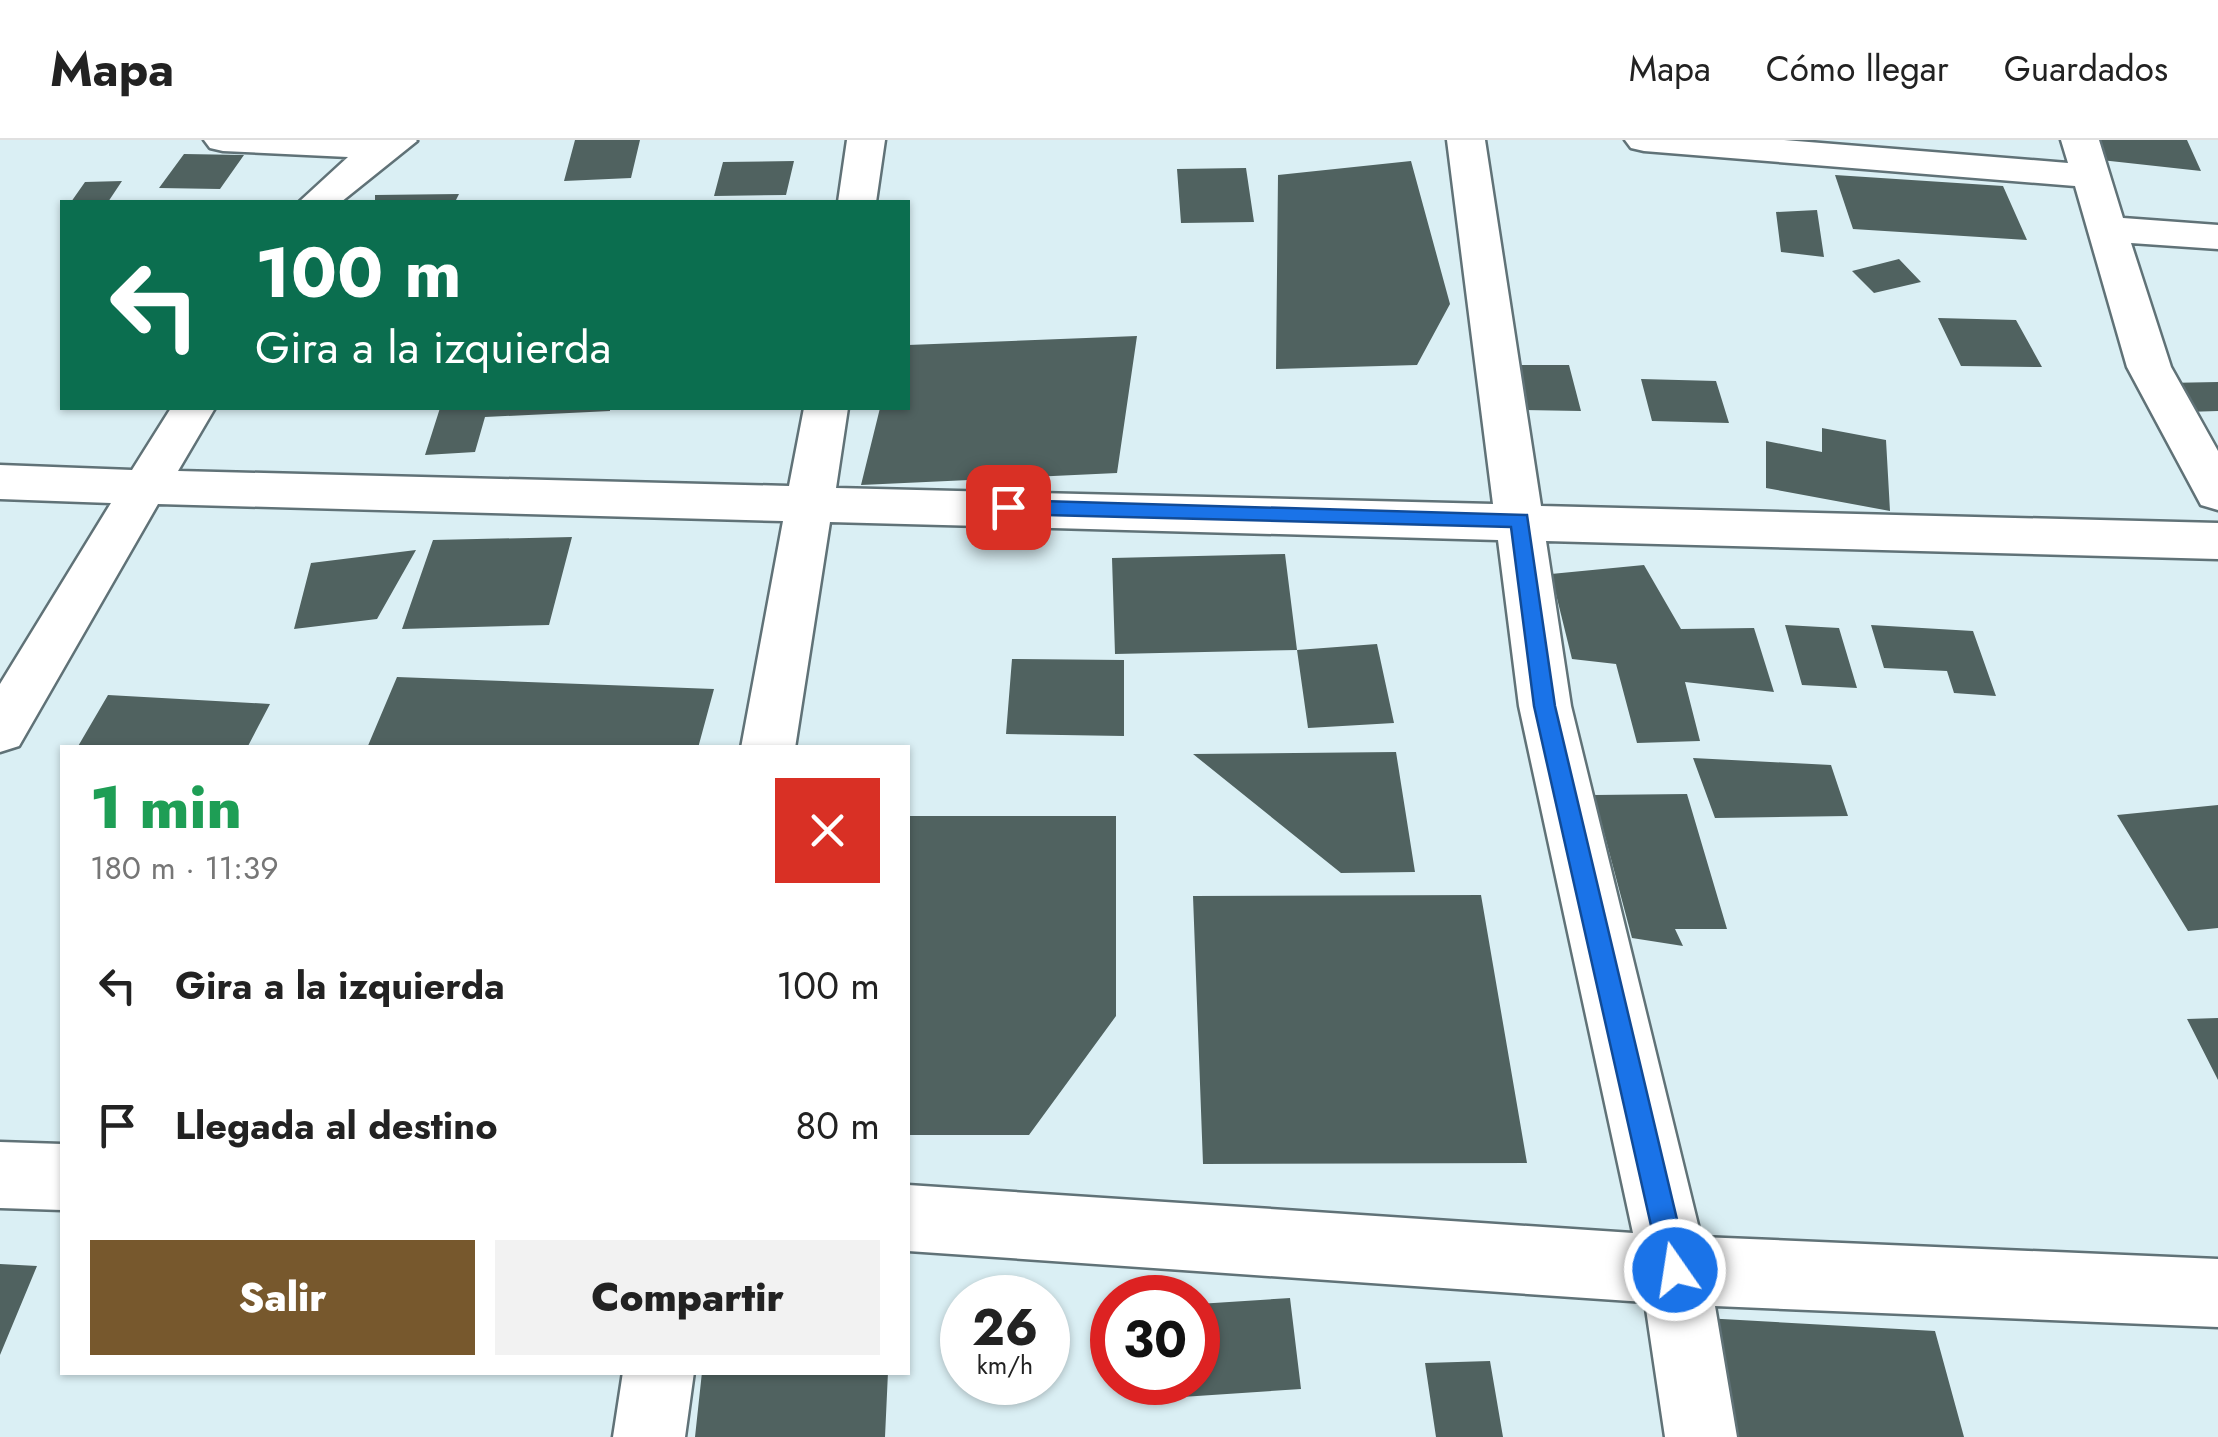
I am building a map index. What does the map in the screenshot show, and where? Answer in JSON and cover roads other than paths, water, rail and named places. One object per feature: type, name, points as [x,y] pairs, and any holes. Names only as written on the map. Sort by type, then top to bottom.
[{"type":"street","points":[[223,140],[392,144]]},
{"type":"street","points":[[857,200],[866,140]]},
{"type":"street","points":[[1466,140],[1544,706],[1675,1270],[1701,1437]]},
{"type":"street","points":[[1644,140],[2086,158],[2149,367],[2218,493]]},
{"type":"street","points":[[321,200],[392,144]]},
{"type":"street","points":[[2107,229],[2218,237]]},
{"type":"street","points":[[0,730],[192,410]]},
{"type":"street","points":[[769,745],[826,410]]},
{"type":"street","points":[[0,482],[2218,541]]},
{"type":"street","points":[[0,1174],[60,1177]]},
{"type":"street","points":[[910,1218],[1675,1270],[2218,1293]]},
{"type":"street","points":[[649,1437],[659,1375]]}]
